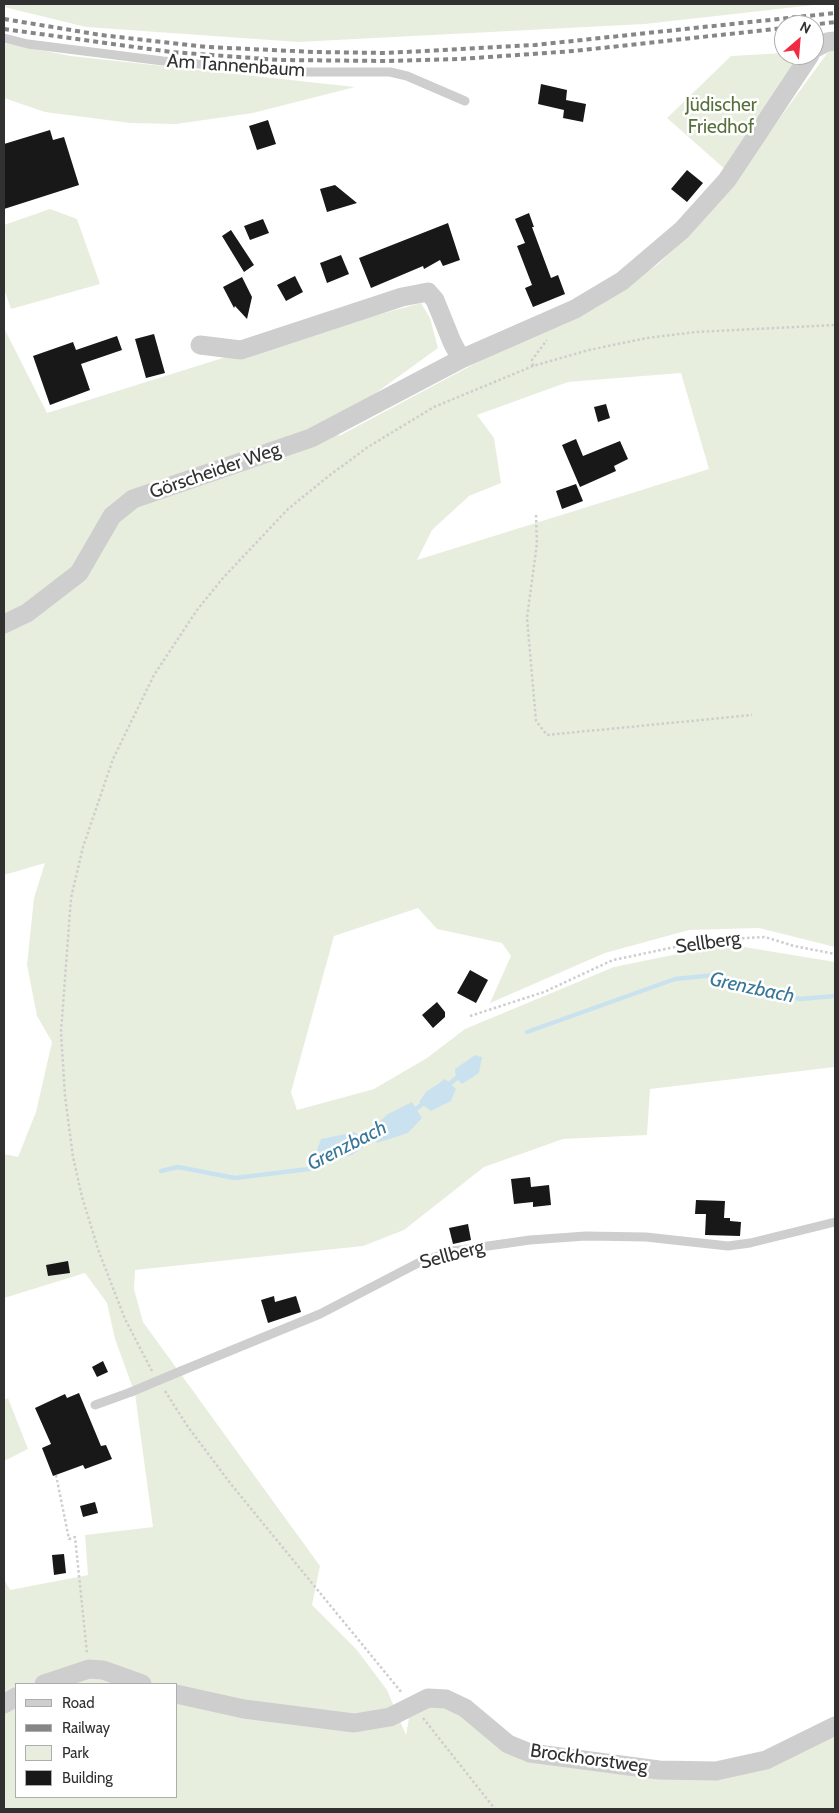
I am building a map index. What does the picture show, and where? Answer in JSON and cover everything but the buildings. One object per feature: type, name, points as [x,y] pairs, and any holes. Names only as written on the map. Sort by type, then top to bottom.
[{"type":"street","name":"Görscheider Weg","points":[[4,624],[27,613],[79,573],[112,516],[133,499],[311,438],[461,359],[575,310],[622,282],[682,230],[728,180],[803,65]]},
{"type":"street","points":[[200,345],[240,350],[402,297],[428,292],[435,300],[461,359]]},
{"type":"street","points":[[47,1683],[88,1669],[103,1670],[139,1683]]},
{"type":"street","name":"Brockhorstweg","points":[[178,1694],[244,1708],[354,1723],[390,1717],[428,1698],[446,1699],[465,1708],[508,1744],[530,1753],[659,1770],[716,1771],[766,1760],[835,1726]]},
{"type":"street","points":[[4,1704],[15,1698]]},
{"type":"lane","name":"Am Tannenbaum","points":[[4,38],[28,44],[163,61],[296,72],[390,72],[408,76],[465,101]]},
{"type":"lane","name":"Sellberg","points":[[95,1405],[320,1314],[420,1262],[453,1252],[530,1240],[586,1236],[646,1237],[728,1246],[750,1243],[835,1222]]},
{"type":"path","points":[[533,366],[532,360],[548,340],[543,323]]},
{"type":"path","points":[[155,1376],[125,1319],[99,1252],[82,1196],[73,1156],[61,1055],[62,1007],[71,898],[83,848],[113,759],[154,675],[197,610],[251,546],[288,509],[330,475],[412,419],[434,407],[533,366],[589,350],[647,338],[696,332],[835,325]]},
{"type":"path","points":[[536,515],[537,543],[527,618],[536,721],[547,735],[752,714]]},
{"type":"path","name":"Sellberg","points":[[470,1016],[544,992],[613,960],[709,940],[765,936],[794,946],[835,954]]},
{"type":"path","points":[[164,1390],[188,1427],[230,1483],[495,1809]]},
{"type":"path","points":[[56,1475],[69,1538],[75,1538],[88,1669]]},
{"type":"green space","points":[[4,4],[823,4],[645,24],[298,42],[86,27],[4,7]]},
{"type":"green space","points":[[4,43],[71,56],[355,87],[253,113],[176,124],[130,123],[45,112],[4,98]]},
{"type":"green space","points":[[835,50],[835,947],[759,928],[689,930],[605,953],[490,1003],[511,956],[502,943],[437,929],[418,908],[334,936],[291,1092],[297,1110],[374,1089],[427,1058],[465,1029],[614,967],[726,944],[835,962],[835,1067],[650,1089],[647,1135],[563,1139],[484,1167],[404,1230],[363,1246],[135,1270],[134,1289],[143,1322],[320,1566],[312,1605],[357,1650],[387,1690],[406,1735],[409,1718],[434,1704],[460,1713],[500,1746],[685,1779],[835,1731],[835,1809],[4,1809],[4,1579],[10,1590],[88,1575],[85,1535],[153,1527],[135,1394],[115,1339],[107,1303],[85,1273],[4,1298],[4,1154],[18,1157],[36,1112],[52,1042],[37,1016],[27,965],[34,898],[45,863],[4,875],[4,328],[47,413],[245,351],[421,303],[430,318],[438,348],[340,419],[339,436],[476,363],[596,308],[658,264],[687,237],[729,187],[819,65],[824,65],[824,58],[829,51]],"holes":[[[681,373],[709,469],[417,560],[432,530],[469,496],[501,483],[494,438],[477,415],[568,382]]]},
{"type":"green space","name":"Jüdischer Friedhof","points":[[774,54],[774,65],[797,65],[798,69],[726,170],[667,118],[731,56]]},
{"type":"green space","points":[[50,209],[77,219],[100,284],[11,309],[4,289],[4,225]]},
{"type":"green space","points":[[8,1398],[28,1449],[4,1461],[4,1400]]},
{"type":"water","points":[[475,1055],[482,1057],[479,1073],[462,1084],[456,1078],[455,1069]]},
{"type":"water","points":[[445,1079],[456,1089],[451,1101],[431,1111],[419,1102],[426,1092]]},
{"type":"water","points":[[412,1102],[422,1118],[408,1133],[377,1143],[372,1134],[372,1128],[388,1114]]},
{"type":"water","points":[[355,1132],[362,1139],[363,1147],[352,1155],[327,1159],[316,1153],[321,1139]]},
{"type":"waterway","name":"Grenzbach","points":[[527,1032],[675,979],[715,975],[800,999],[835,996]]},
{"type":"waterway","name":"Grenzbach","points":[[447,1086],[460,1075]]},
{"type":"waterway","name":"Grenzbach","points":[[413,1111],[427,1101]]},
{"type":"waterway","name":"Grenzbach","points":[[358,1141],[376,1132]]},
{"type":"waterway","name":"Grenzbach","points":[[161,1171],[178,1167],[235,1178],[309,1169],[332,1156]]},
{"type":"railway","points":[[4,19],[101,35],[207,47],[386,53],[535,45],[835,13]]},
{"type":"railway","points":[[824,23],[835,22]]},
{"type":"railway","points":[[4,29],[171,52],[279,60],[386,61],[460,59],[574,51],[774,29]]}]
